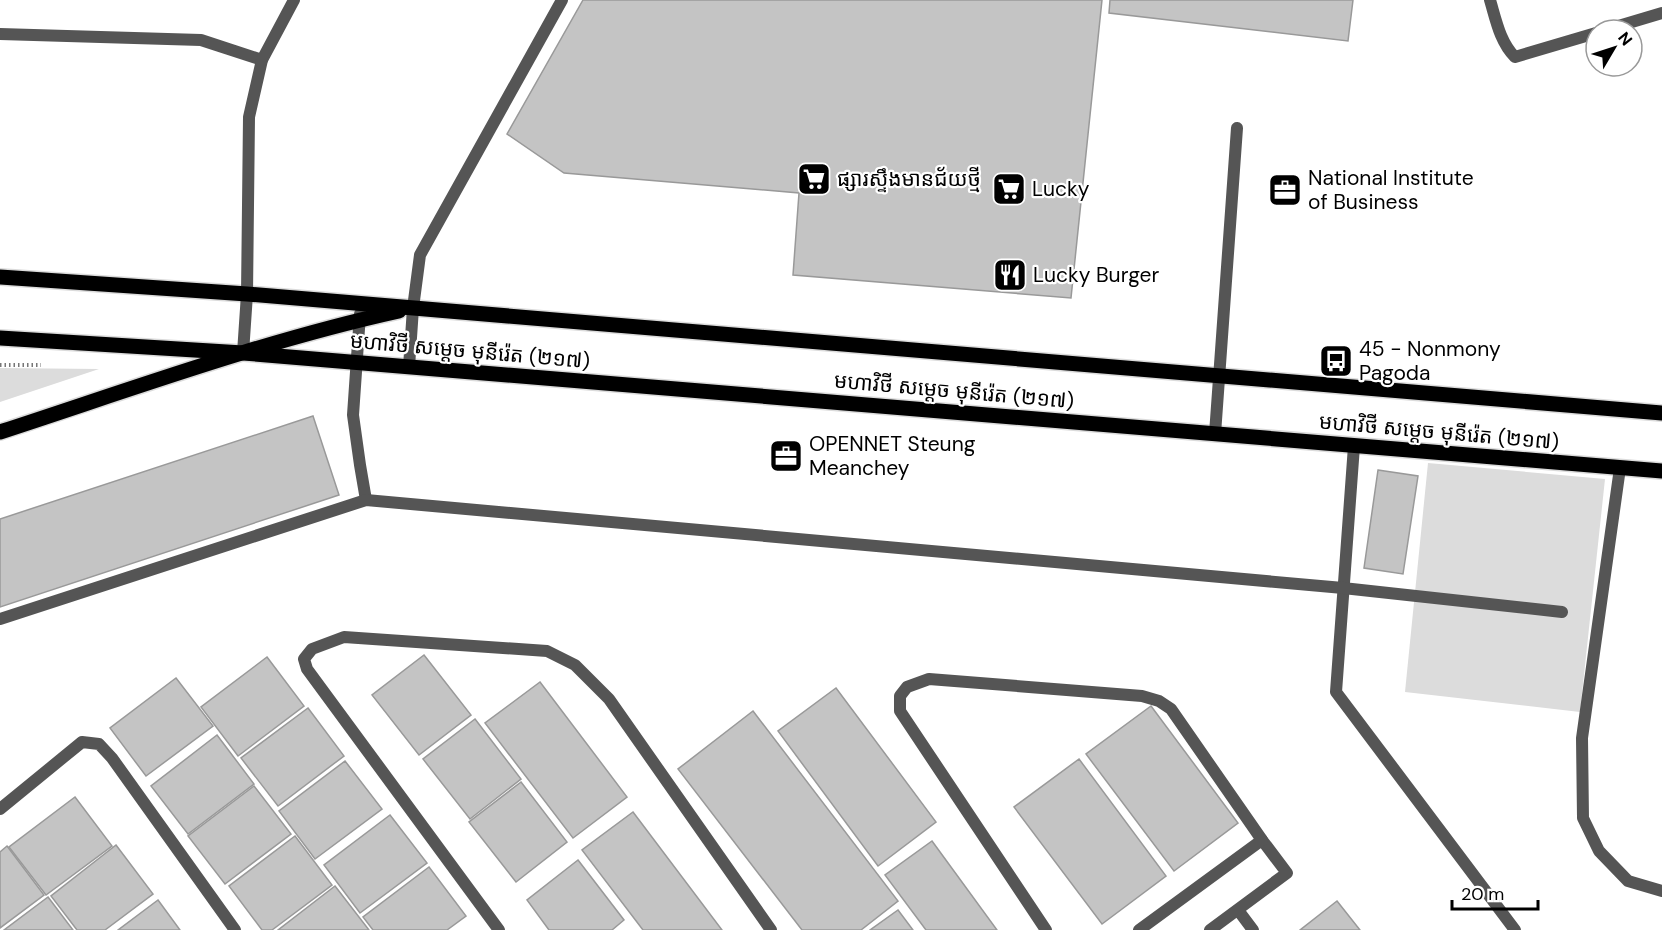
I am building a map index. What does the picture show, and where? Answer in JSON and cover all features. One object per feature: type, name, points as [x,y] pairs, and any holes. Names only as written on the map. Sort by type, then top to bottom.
[{"type":"main road","name":"មហាវិថី សម្តេច មុនីរ៉េត (២១៧)","points":[[0,277],[247,294],[1662,413]]},
{"type":"main road","name":"មហាវិថី សម្តេច មុនីរ៉េត (២១៧)","points":[[0,432],[243,353],[360,320],[413,308]]},
{"type":"main road","name":"មហាវិថី សម្តេច មុនីរ៉េត (២១៧)","points":[[0,338],[356,362],[1662,471]]},
{"type":"street","points":[[243,353],[247,294],[249,117],[261,60],[294,0]]},
{"type":"street","points":[[409,367],[420,255],[562,0]]},
{"type":"street","points":[[1490,0],[1503,39],[1508,50],[1515,57],[1584,37]]},
{"type":"street","points":[[1644,18],[1662,13]]},
{"type":"street","points":[[0,34],[201,40],[261,60]]},
{"type":"street","points":[[1215,434],[1237,128]]},
{"type":"street","points":[[360,304],[353,415],[366,500]]},
{"type":"street","points":[[1354,446],[1336,692],[1515,930]]},
{"type":"street","points":[[1620,468],[1582,738],[1583,818],[1599,851],[1628,881],[1662,891]]},
{"type":"street","points":[[0,619],[366,500],[1343,588],[1562,612]]},
{"type":"street","points":[[499,930],[307,669],[304,659],[312,649],[344,637],[547,651],[575,665],[609,699],[771,930]]},
{"type":"street","points":[[1046,930],[900,711],[900,696],[907,687],[929,679],[1142,696],[1159,701],[1171,709],[1287,873],[1210,930]]},
{"type":"street","points":[[0,809],[81,742],[99,744],[112,758],[235,930]]},
{"type":"street","points":[[1139,930],[1262,840]]},
{"type":"street","points":[[1238,910],[1253,930]]},
{"type":"shaded area","points":[[0,368],[99,369],[0,402]]},
{"type":"shaded area","points":[[1428,463],[1605,479],[1580,712],[1405,692]]},
{"type":"building","name":"ផ្សារស្ទឹងមានជ័យថ្មី","points":[[583,0],[1102,0],[1071,298],[793,275],[799,193],[564,173],[507,134]]},
{"type":"building","points":[[1110,0],[1353,0],[1348,41],[1109,13]]},
{"type":"building","points":[[313,416],[339,495],[0,607],[0,519]]},
{"type":"building","points":[[1378,470],[1418,476],[1403,574],[1364,568]]},
{"type":"building","points":[[424,655],[471,715],[419,755],[372,695]]},
{"type":"building","points":[[267,657],[304,706],[238,756],[201,707]]},
{"type":"building","points":[[176,678],[213,726],[146,776],[110,728]]},
{"type":"building","points":[[540,682],[627,797],[573,838],[485,723]]},
{"type":"building","points":[[836,688],[936,822],[878,866],[778,731]]},
{"type":"building","points":[[1151,706],[1238,823],[1174,871],[1086,754]]},
{"type":"building","points":[[308,708],[344,756],[278,806],[241,758]]},
{"type":"building","points":[[753,711],[898,901],[861,930],[802,930],[678,769]]},
{"type":"building","points":[[475,719],[521,779],[470,819],[423,759]]},
{"type":"building","points":[[217,735],[254,784],[188,834],[151,786]]},
{"type":"building","points":[[1079,759],[1166,876],[1102,924],[1014,807]]},
{"type":"building","points":[[345,761],[382,809],[315,859],[279,811]]},
{"type":"building","points":[[521,782],[567,842],[516,882],[469,822]]},
{"type":"building","points":[[254,786],[291,834],[225,884],[188,836]]},
{"type":"building","points":[[75,797],[112,846],[46,895],[9,847]]},
{"type":"building","points":[[633,812],[722,930],[643,930],[582,850]]},
{"type":"building","points":[[390,815],[427,863],[360,913],[324,865]]},
{"type":"building","points":[[295,836],[332,885],[272,930],[262,930],[229,886]]},
{"type":"building","points":[[932,841],[997,930],[926,930],[885,875]]},
{"type":"building","points":[[116,845],[153,894],[105,930],[77,930],[51,896]]},
{"type":"building","points":[[7,846],[44,895],[0,928],[0,852]]},
{"type":"building","points":[[578,860],[624,920],[612,930],[549,930],[527,900]]},
{"type":"building","points":[[429,867],[466,916],[447,930],[373,930],[363,917]]},
{"type":"building","points":[[335,886],[369,930],[278,930]]},
{"type":"building","points":[[48,897],[73,930],[4,930]]},
{"type":"building","points":[[158,900],[180,930],[118,930]]},
{"type":"building","points":[[1337,901],[1360,930],[1300,930]]},
{"type":"building","points":[[898,910],[913,930],[870,930]]},
{"type":"place","name":"ផ្សារស្ទឹងមានជ័យថ្មី","points":[[814,179]]},
{"type":"place","name":"Lucky","points":[[1009,189]]},
{"type":"place","name":"National Institute of Business","points":[[1285,190]]},
{"type":"place","name":"Lucky Burger","points":[[1010,275]]},
{"type":"place","name":"45 - Nonmony Pagoda","points":[[1336,361]]},
{"type":"place","name":"OPENNET Steung Meanchey","points":[[786,456]]}]
